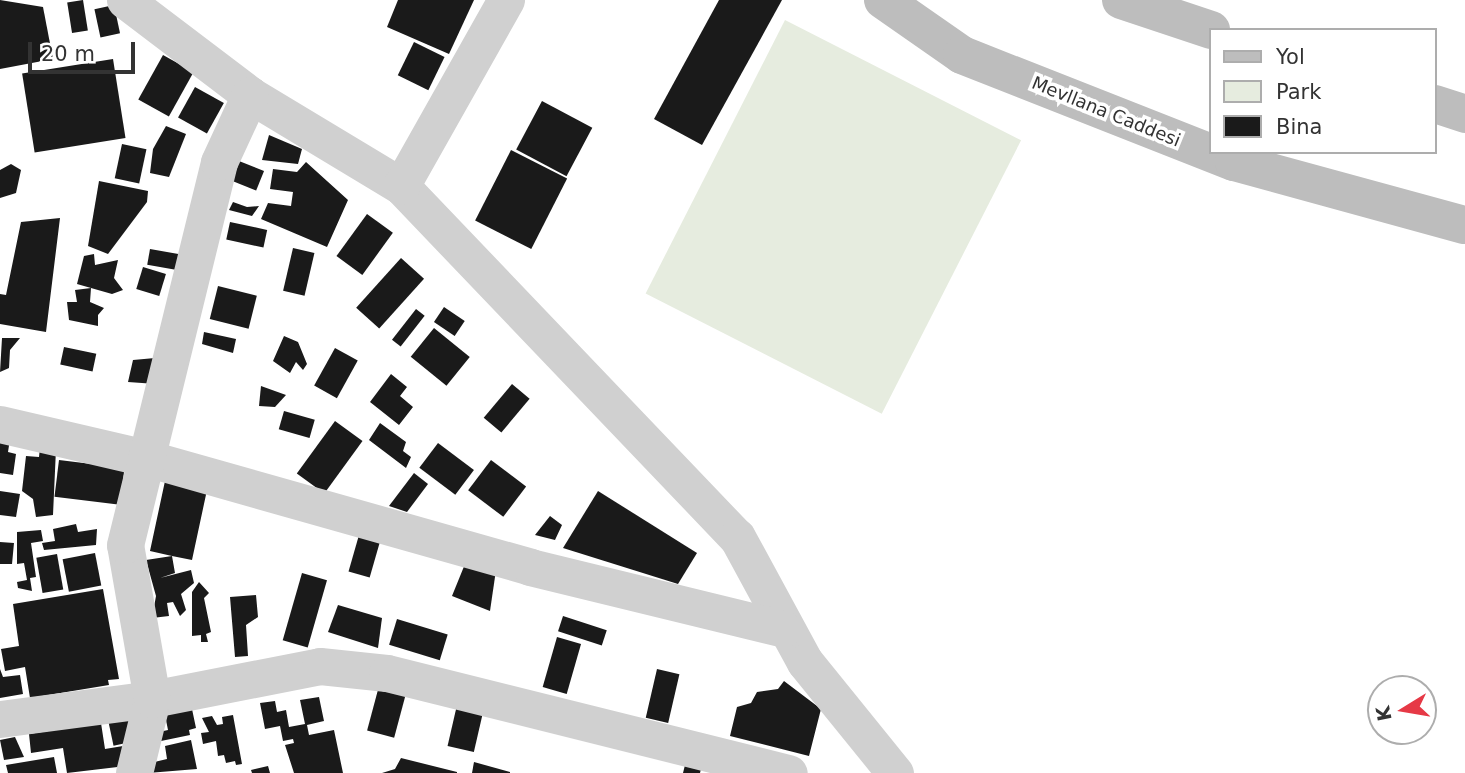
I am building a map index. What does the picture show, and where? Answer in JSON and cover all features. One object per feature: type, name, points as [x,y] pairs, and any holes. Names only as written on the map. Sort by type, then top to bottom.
[{"type":"main road","name":"Mevllana Caddesi","points":[[883,0],[962,55],[1210,153]]},
{"type":"main road","points":[[1121,0],[1210,30]]},
{"type":"main road","points":[[1437,105],[1465,114]]},
{"type":"main road","name":"Mevllana Caddesi","points":[[1214,154],[1234,162],[1465,225]]},
{"type":"street","points":[[125,0],[250,95],[401,186],[737,537],[784,628],[885,769]]},
{"type":"street","points":[[401,186],[506,0]]},
{"type":"street","points":[[134,773],[152,699],[125,545],[219,162],[250,95]]},
{"type":"street","points":[[0,424],[146,458],[530,567],[784,628]]},
{"type":"street","points":[[0,719],[152,699],[320,666],[387,673],[789,773]]},
{"type":"green space","points":[[785,20],[1021,140],[882,414],[646,294]]},
{"type":"building","points":[[0,0],[43,7],[53,59],[0,69]]},
{"type":"building","points":[[83,0],[88,31],[72,33],[67,3]]},
{"type":"building","points":[[398,0],[474,0],[449,54],[387,27]]},
{"type":"building","points":[[719,0],[782,0],[702,145],[654,119]]},
{"type":"building","points":[[114,5],[120,33],[100,38],[94,9]]},
{"type":"building","points":[[414,42],[445,57],[428,90],[398,75]]},
{"type":"building","points":[[163,55],[194,72],[169,117],[138,100]]},
{"type":"building","points":[[113,59],[126,138],[35,152],[22,73]]},
{"type":"building","points":[[195,87],[224,103],[207,134],[178,118]]},
{"type":"building","points":[[542,101],[592,128],[567,176],[516,150]]},
{"type":"building","points":[[166,126],[186,134],[169,177],[150,173],[153,149]]},
{"type":"building","points":[[269,135],[302,149],[298,164],[262,160]]},
{"type":"building","points":[[122,144],[146,149],[139,183],[115,178]]},
{"type":"building","points":[[511,150],[567,179],[531,249],[475,220]]},
{"type":"building","points":[[239,161],[264,171],[256,191],[231,180]]},
{"type":"building","points":[[306,162],[348,200],[327,247],[261,219],[268,203],[291,206],[293,192],[270,189],[273,169],[297,172]]},
{"type":"building","points":[[11,164],[21,170],[16,193],[0,198],[0,170]]},
{"type":"building","points":[[99,181],[148,191],[147,202],[108,254],[88,246]]},
{"type":"building","points":[[233,202],[247,207],[259,206],[252,216],[229,210]]},
{"type":"building","points":[[367,214],[393,233],[362,275],[336,256]]},
{"type":"building","points":[[60,218],[46,332],[0,324],[0,294],[6,295],[21,222]]},
{"type":"building","points":[[230,222],[267,230],[263,248],[226,240]]},
{"type":"building","points":[[293,248],[314,253],[305,296],[283,291]]},
{"type":"building","points":[[150,249],[185,255],[183,271],[147,265]]},
{"type":"building","points":[[94,254],[95,265],[118,260],[114,278],[123,290],[112,294],[77,284],[84,256]]},
{"type":"building","points":[[401,258],[424,279],[379,329],[356,308]]},
{"type":"building","points":[[143,267],[166,274],[159,296],[136,289]]},
{"type":"building","points":[[218,286],[257,296],[249,329],[210,319]]},
{"type":"building","points":[[91,288],[90,302],[104,308],[98,315],[98,326],[69,320],[67,302],[77,302],[75,290]]},
{"type":"building","points":[[444,307],[465,321],[455,336],[434,322]]},
{"type":"building","points":[[416,309],[425,316],[401,347],[392,340]]},
{"type":"building","points":[[434,328],[470,357],[446,386],[411,357]]},
{"type":"building","points":[[204,332],[236,339],[233,353],[202,344]]},
{"type":"building","points":[[284,336],[298,342],[307,364],[303,370],[296,362],[290,373],[273,361]]},
{"type":"building","points":[[2,338],[20,338],[10,350],[9,368],[0,372]]},
{"type":"building","points":[[64,347],[96,354],[93,371],[60,365]]},
{"type":"building","points":[[335,348],[358,361],[337,398],[314,386]]},
{"type":"building","points":[[155,358],[156,384],[128,382],[133,360]]},
{"type":"building","points":[[391,374],[407,387],[400,396],[413,407],[399,425],[370,402]]},
{"type":"building","points":[[512,384],[530,399],[501,432],[484,418]]},
{"type":"building","points":[[261,386],[286,395],[275,407],[259,406]]},
{"type":"building","points":[[284,411],[315,420],[310,438],[279,429]]},
{"type":"building","points":[[335,421],[363,441],[324,494],[297,474]]},
{"type":"building","points":[[380,423],[406,442],[403,451],[411,457],[406,468],[369,440]]},
{"type":"building","points":[[0,437],[10,439],[8,452],[16,454],[13,475],[0,473]]},
{"type":"building","points":[[438,443],[474,470],[455,495],[419,468]]},
{"type":"building","points":[[40,447],[56,449],[53,515],[36,517],[33,499],[22,491],[26,456],[39,457]]},
{"type":"building","points":[[59,460],[125,468],[120,505],[54,497]]},
{"type":"building","points":[[491,460],[526,486],[503,517],[468,490]]},
{"type":"building","points":[[414,473],[428,484],[407,512],[389,506]]},
{"type":"building","points":[[165,481],[207,490],[192,560],[150,551]]},
{"type":"building","points":[[0,491],[20,494],[16,517],[0,515]]},
{"type":"building","points":[[598,491],[697,553],[678,584],[563,548]]},
{"type":"building","points":[[550,516],[562,525],[555,540],[535,535]]},
{"type":"building","points":[[76,524],[78,532],[97,529],[96,545],[44,550],[42,543],[55,541],[53,529]]},
{"type":"building","points":[[41,530],[43,541],[31,543],[36,577],[30,578],[32,591],[18,588],[17,582],[27,580],[24,563],[17,564],[17,532]]},
{"type":"building","points":[[359,535],[380,541],[370,578],[349,572]]},
{"type":"building","points":[[0,542],[14,543],[12,564],[0,564]]},
{"type":"building","points":[[95,553],[101,585],[69,592],[63,559]]},
{"type":"building","points":[[57,554],[63,589],[43,593],[36,558]]},
{"type":"building","points":[[172,556],[175,573],[160,578],[191,570],[194,583],[181,594],[186,610],[180,616],[173,602],[167,603],[169,616],[152,618],[156,596],[146,560]]},
{"type":"building","points":[[467,559],[496,570],[490,611],[452,596]]},
{"type":"building","points":[[302,573],[327,580],[308,647],[283,640]]},
{"type":"building","points":[[199,582],[209,593],[204,598],[211,632],[206,634],[208,642],[201,642],[201,635],[192,636],[192,592]]},
{"type":"building","points":[[103,589],[119,679],[108,680],[109,685],[30,698],[25,667],[5,671],[1,649],[19,646],[13,604]]},
{"type":"building","points":[[256,595],[258,617],[246,625],[248,656],[235,657],[230,597]]},
{"type":"building","points":[[338,605],[382,618],[378,648],[328,632]]},
{"type":"building","points":[[563,616],[607,630],[602,645],[558,631]]},
{"type":"building","points":[[397,619],[448,634],[440,660],[389,645]]},
{"type":"building","points":[[557,637],[581,644],[567,694],[543,687]]},
{"type":"building","points":[[0,669],[3,677],[20,675],[23,694],[0,698]]},
{"type":"building","points":[[657,669],[679,674],[668,723],[646,718]]},
{"type":"building","points":[[784,681],[821,709],[809,756],[730,736],[737,707],[751,703],[757,692],[778,689]]},
{"type":"building","points":[[379,686],[406,693],[394,738],[367,730]]},
{"type":"building","points":[[319,697],[324,721],[307,725],[309,735],[334,730],[343,773],[294,773],[285,745],[294,743],[293,739],[283,741],[280,726],[265,729],[260,703],[275,701],[277,712],[286,710],[289,727],[305,724],[300,700]]},
{"type":"building","points":[[457,705],[483,711],[474,752],[448,746]]},
{"type":"building","points":[[192,709],[196,728],[189,730],[190,735],[161,741],[159,732],[168,730],[165,715]]},
{"type":"building","points":[[233,715],[242,764],[236,765],[235,761],[226,763],[224,755],[218,756],[216,741],[203,744],[201,733],[209,732],[202,718],[212,716],[217,725],[223,724],[222,717]]},
{"type":"building","points":[[133,717],[138,740],[114,746],[109,722]]},
{"type":"building","points":[[101,723],[105,749],[123,746],[126,766],[67,773],[63,748],[31,753],[29,734]]},
{"type":"building","points":[[15,737],[24,757],[4,760],[0,740]]},
{"type":"building","points":[[191,740],[197,769],[148,773],[146,764],[167,759],[165,746]]},
{"type":"building","points":[[54,757],[57,773],[8,773],[6,765]]},
{"type":"building","points":[[401,758],[457,773],[382,773],[395,769]]},
{"type":"building","points":[[686,761],[702,765],[700,773],[683,773]]},
{"type":"building","points":[[474,762],[510,772],[510,773],[472,773]]},
{"type":"building","points":[[268,766],[270,773],[252,773],[251,770]]}]
